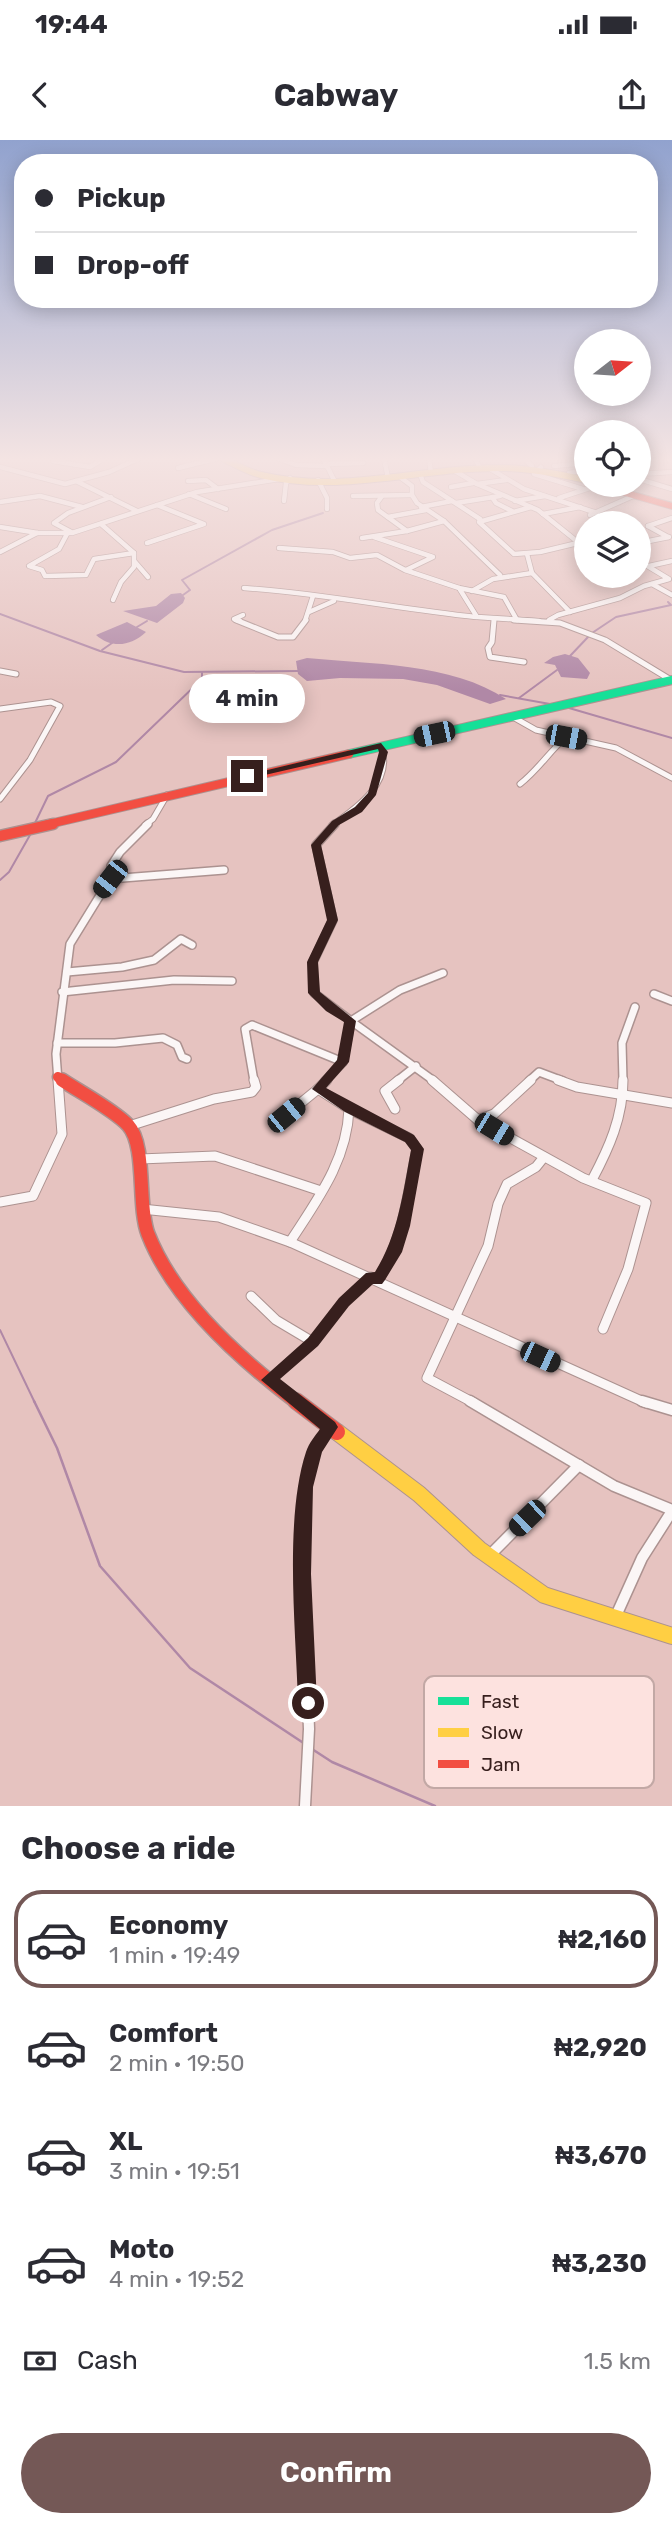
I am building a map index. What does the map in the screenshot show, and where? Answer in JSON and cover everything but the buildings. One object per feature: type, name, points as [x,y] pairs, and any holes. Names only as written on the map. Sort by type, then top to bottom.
[{"type":"street","points":[[0,552],[33,536]]},
{"type":"street","points":[[69,536],[59,549],[29,566],[42,570],[45,576],[86,575],[94,559],[134,553]]},
{"type":"street","points":[[113,600],[135,562],[134,553],[114,536]]},
{"type":"street","points":[[147,543],[169,536]]},
{"type":"street","points":[[362,538],[381,536]]},
{"type":"street","points":[[459,536],[500,575]]},
{"type":"street","points":[[492,536],[511,553],[527,554],[574,543]]},
{"type":"street","points":[[374,537],[433,557],[405,570]]},
{"type":"street","points":[[651,541],[671,538]]},
{"type":"street","points":[[279,548],[332,552],[350,558],[373,555],[405,570],[459,588],[506,599],[517,620]]},
{"type":"street","points":[[527,554],[532,573],[570,612]]},
{"type":"street","points":[[651,566],[672,561]]},
{"type":"street","points":[[135,562],[148,577]]},
{"type":"street","points":[[651,567],[670,581]]},
{"type":"street","points":[[472,591],[500,575],[532,573]]},
{"type":"street","points":[[549,620],[620,598],[652,583],[670,581]]},
{"type":"street","points":[[652,583],[672,595]]},
{"type":"street","points":[[244,588],[293,591],[341,600],[494,619],[549,620],[605,640],[671,680]]},
{"type":"street","points":[[459,588],[477,617]]},
{"type":"street","points":[[243,615],[234,619],[278,637],[289,638],[296,636],[309,612],[313,596]]},
{"type":"street","points":[[309,612],[319,606],[341,600]]},
{"type":"street","points":[[494,619],[492,642],[488,648],[490,657],[524,662]]},
{"type":"street","points":[[0,671],[16,674]]},
{"type":"street","points":[[2,833],[671,680]]},
{"type":"street","points":[[0,709],[51,702],[60,706],[30,760],[0,799]]},
{"type":"street","points":[[513,717],[536,730],[616,748],[672,778]]},
{"type":"street","points":[[520,784],[540,768],[547,754],[566,737]]},
{"type":"street","points":[[381,746],[383,759],[373,793],[359,810],[335,823],[316,845],[333,920],[313,962],[314,993],[331,1008],[416,1066],[478,1120],[544,1157],[646,1205],[628,1269],[603,1329]]},
{"type":"street","points":[[0,1202],[33,1196],[62,1133],[57,1043],[70,944],[110,879],[111,866],[120,852],[134,835],[153,819],[167,795]]},
{"type":"street","points":[[110,879],[224,870]]},
{"type":"street","points":[[67,972],[157,959],[171,943],[180,938],[188,940],[192,945]]},
{"type":"street","points":[[286,1115],[318,1089],[343,1062],[351,1021],[400,990],[443,973]]},
{"type":"street","points":[[62,992],[174,980],[233,981]]},
{"type":"street","points":[[653,994],[672,1001]]},
{"type":"street","points":[[592,1180],[613,1140],[623,1095],[622,1043],[635,1007]]},
{"type":"street","points":[[129,1126],[214,1099],[252,1092],[256,1087],[249,1063],[248,1026],[295,1040],[343,1062]]},
{"type":"street","points":[[57,1043],[115,1044],[163,1038],[171,1040],[182,1057],[187,1059]]},
{"type":"street","points":[[395,1109],[385,1091],[416,1066]]},
{"type":"street","points":[[478,1120],[494,1114],[539,1072],[577,1087],[672,1102]]},
{"type":"street","points":[[58,1077],[129,1126],[140,1159],[142,1209],[148,1234],[184,1298],[229,1345],[269,1380],[419,1494],[489,1556],[544,1595],[672,1636]]},
{"type":"street","points":[[269,1380],[313,1342],[344,1302],[374,1278],[395,1252],[403,1226],[418,1149],[409,1138],[349,1109],[318,1089]]},
{"type":"street","points":[[290,1242],[346,1143],[349,1109]]},
{"type":"street","points":[[140,1159],[215,1156],[321,1191]]},
{"type":"street","points":[[544,1157],[536,1167],[508,1184],[498,1204],[488,1246],[427,1378],[507,1421],[624,1491],[672,1510],[642,1558],[615,1619]]},
{"type":"street","points":[[142,1209],[219,1217],[290,1242],[374,1278],[584,1377],[653,1406],[672,1410]]},
{"type":"street","points":[[251,1296],[276,1320],[313,1342]]},
{"type":"street","points":[[305,1806],[309,1729],[303,1574],[305,1487],[315,1450],[330,1427]]},
{"type":"street","points":[[489,1556],[579,1465]]},
{"type":"shaded area","points":[[181,593],[185,598],[183,603],[157,623],[123,611],[156,606],[171,594]]},
{"type":"shaded area","points":[[127,622],[146,632],[128,643],[121,644],[108,642],[96,635]]},
{"type":"shaded area","points":[[565,654],[578,658],[590,673],[587,679],[561,677],[555,665],[544,663]]},
{"type":"shaded area","points":[[307,658],[383,664],[436,672],[461,678],[506,699],[490,704],[437,685],[403,679],[340,678],[307,681],[298,674],[296,661]]},
{"type":"waterway","points":[[183,595],[190,590],[182,580],[262,536]]},
{"type":"waterway","points":[[592,633],[616,617],[671,605],[668,602]]},
{"type":"waterway","points":[[0,614],[100,651],[184,672],[298,671]]},
{"type":"waterway","points":[[137,627],[147,621]]},
{"type":"waterway","points":[[570,656],[588,637]]},
{"type":"waterway","points":[[102,650],[112,643]]},
{"type":"waterway","points":[[519,698],[557,670]]},
{"type":"waterway","points":[[35,823],[48,796],[116,762],[202,679],[202,673]]},
{"type":"waterway","points":[[500,695],[550,704]]},
{"type":"waterway","points":[[569,708],[672,738]]},
{"type":"waterway","points":[[0,880],[9,872],[30,835]]},
{"type":"waterway","points":[[0,1330],[35,1403]]},
{"type":"waterway","points":[[34,1401],[57,1448],[100,1566],[190,1668],[305,1744]]},
{"type":"waterway","points":[[312,1749],[332,1762],[435,1806]]},
{"type":"traffic: fast","points":[[349,754],[672,680]]},
{"type":"traffic: slow","points":[[337,1432],[419,1494],[479,1549],[544,1595],[672,1636]]},
{"type":"traffic: jam","points":[[0,836],[349,754]]},
{"type":"traffic: jam","points":[[58,1077],[129,1126],[140,1159],[142,1209],[148,1234],[184,1298],[229,1345],[282,1391],[337,1432]]},
{"type":"route","points":[[247,776],[381,746],[384,752],[373,793],[359,810],[335,823],[316,845],[333,920],[313,962],[314,993],[351,1021],[343,1062],[318,1089],[349,1109],[409,1138],[418,1149],[403,1226],[395,1252],[380,1276],[377,1280],[371,1277],[344,1302],[313,1342],[269,1380],[330,1427],[315,1450],[305,1487],[303,1574],[308,1703]]}]
